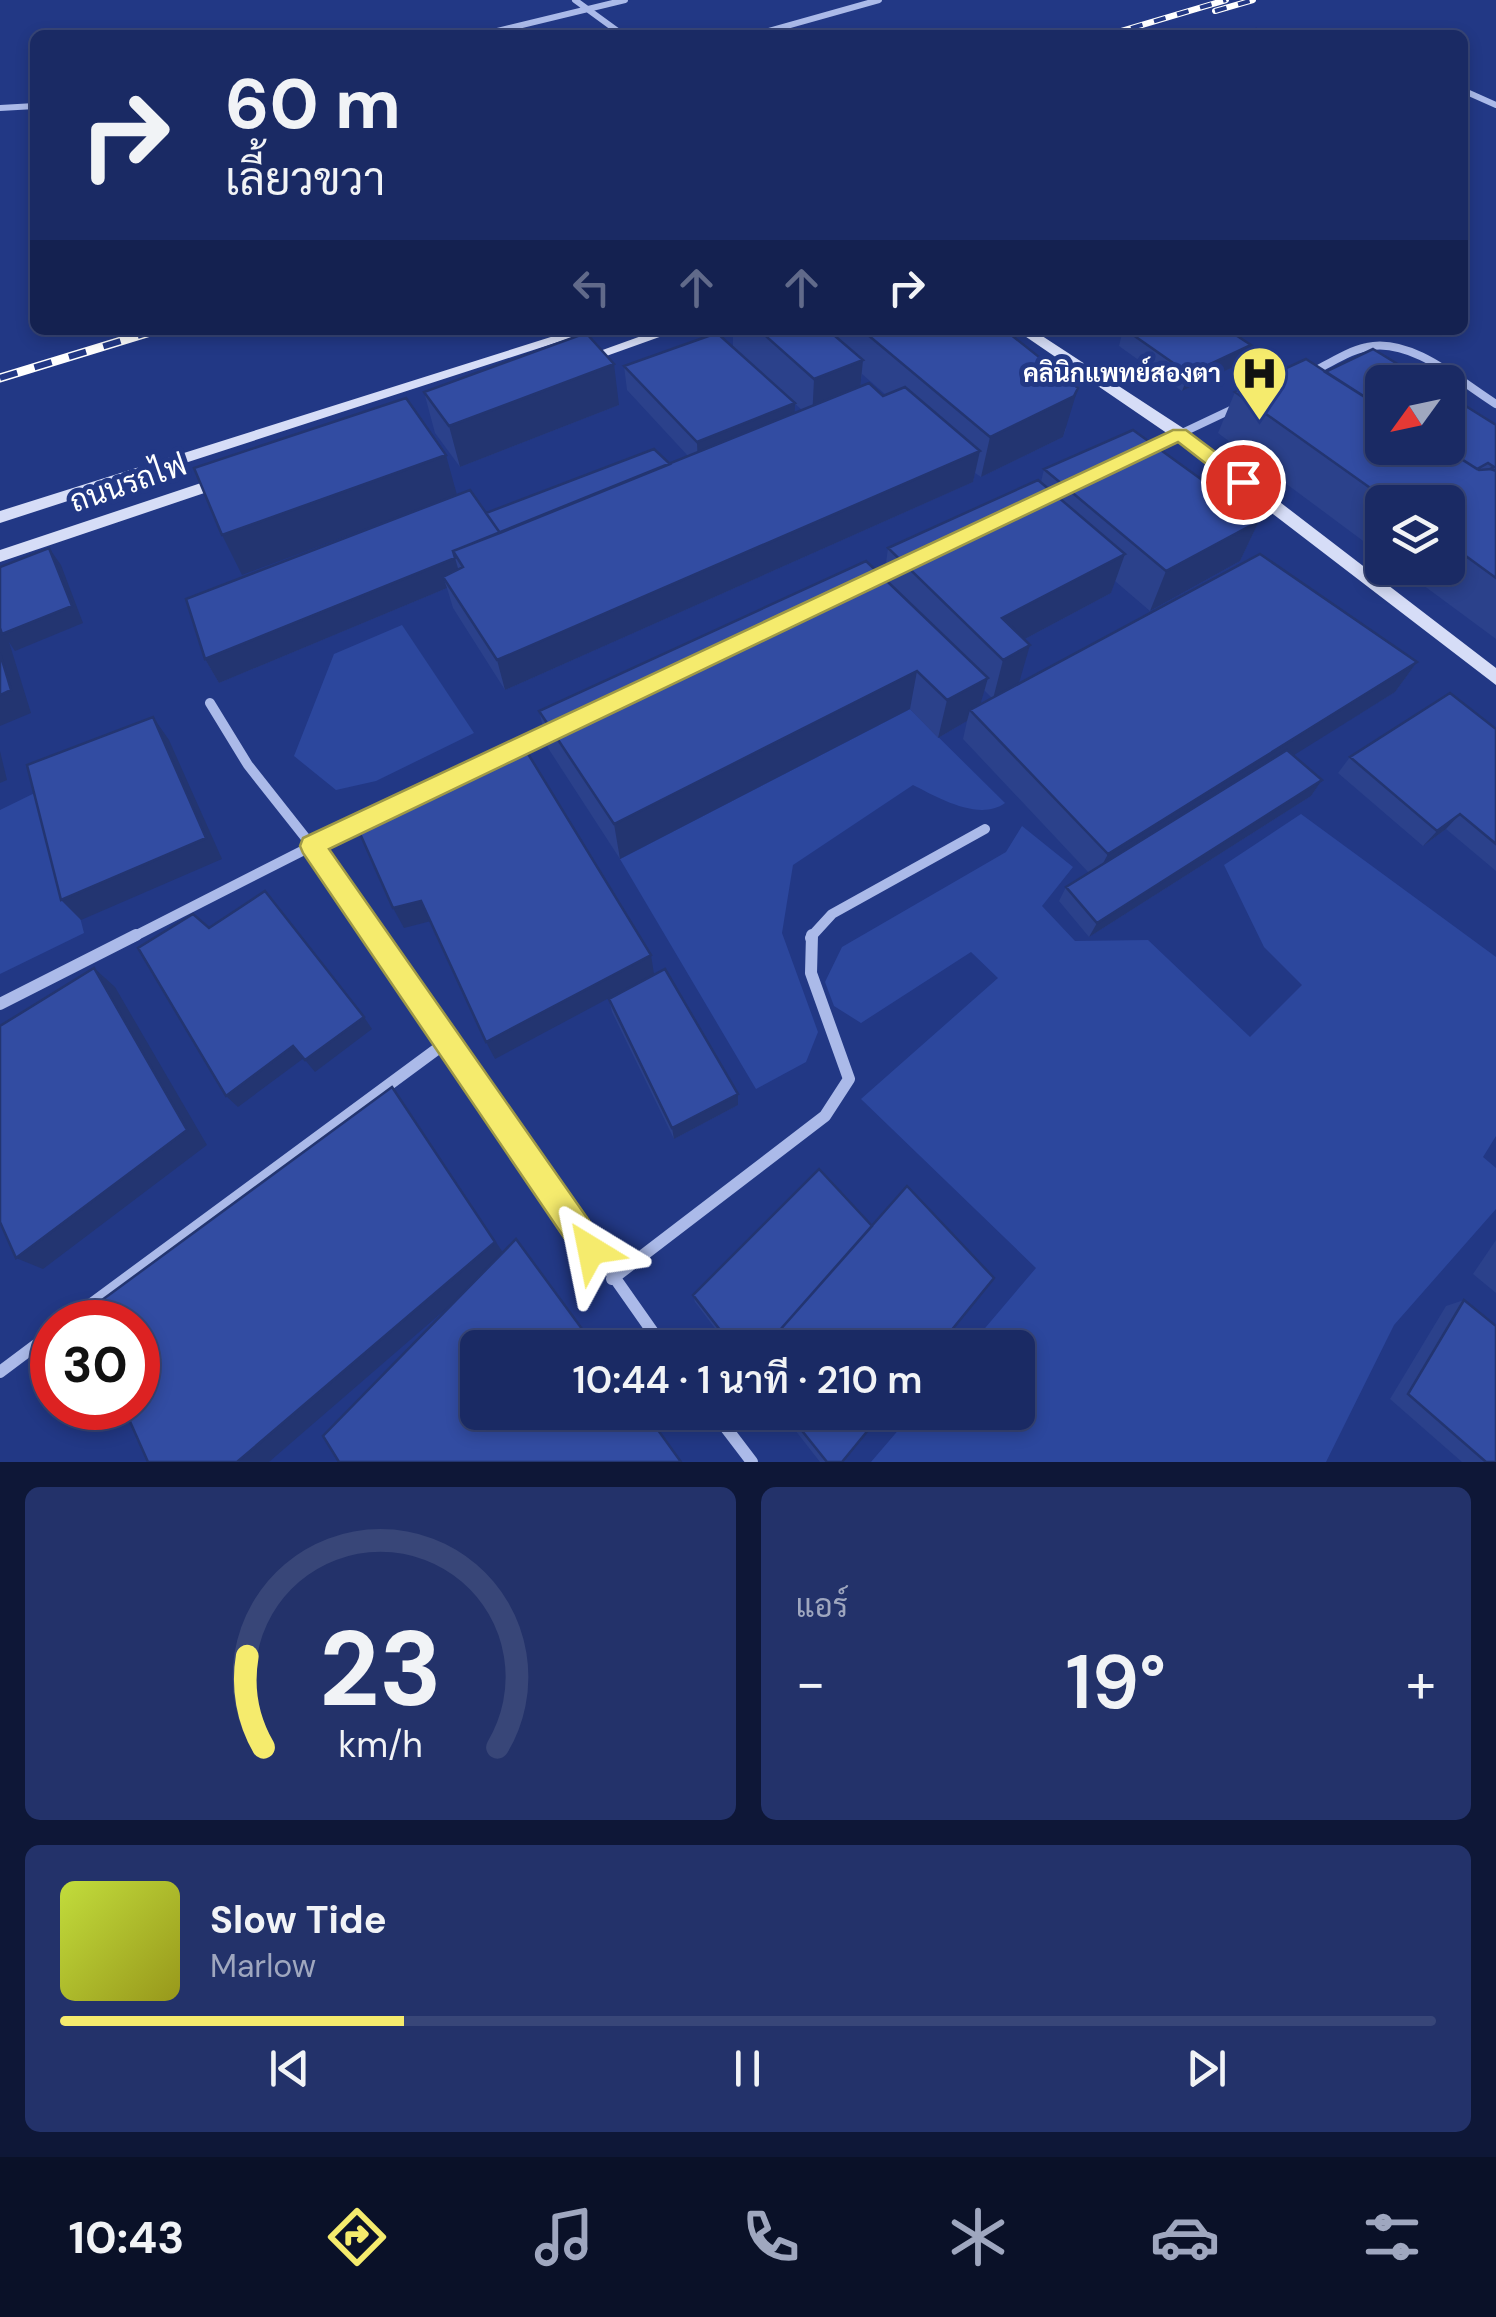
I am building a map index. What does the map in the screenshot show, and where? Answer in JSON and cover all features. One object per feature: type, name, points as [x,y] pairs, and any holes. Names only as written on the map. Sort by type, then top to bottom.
[{"type":"street","points":[[576,0],[617,30]]},
{"type":"street","points":[[502,30],[624,0]]},
{"type":"street","points":[[772,30],[880,0]]},
{"type":"street","points":[[1468,93],[1496,104]]},
{"type":"street","points":[[0,108],[30,106]]},
{"type":"street","name":"ถนนรถไฟ","points":[[0,517],[572,335]]},
{"type":"street","points":[[563,366],[657,335]]},
{"type":"street","points":[[1031,335],[1180,434],[1496,678]]},
{"type":"street","points":[[1300,378],[1369,346],[1388,345],[1417,356],[1496,404]]},
{"type":"street","points":[[1126,459],[1249,402]]},
{"type":"street","name":"ถนนรถไฟ","points":[[0,556],[252,471]]},
{"type":"street","points":[[210,704],[248,764],[312,846],[650,1330]]},
{"type":"street","points":[[504,754],[575,720]]},
{"type":"street","points":[[0,1004],[381,812]]},
{"type":"street","points":[[612,1280],[825,1116],[849,1079],[811,972],[810,938],[832,914],[985,829]]},
{"type":"street","points":[[97,1300],[448,1041]]},
{"type":"street","points":[[0,1372],[30,1350]]},
{"type":"street","points":[[728,1430],[752,1462]]},
{"type":"shaded area","points":[[402,625],[474,733],[376,781],[336,790],[294,756],[334,654]]},
{"type":"shaded area","points":[[910,709],[1005,803],[995,808],[971,809],[913,785],[793,865],[782,933],[818,1032],[806,1062],[756,1089],[620,859]]},
{"type":"shaded area","points":[[47,787],[84,933],[0,974],[0,810]]},
{"type":"shaded area","points":[[1301,814],[1496,957],[1496,1136],[1483,1157],[1496,1168],[1496,1209],[1394,1325],[1326,1462],[871,1462],[898,1430],[1035,1430],[1035,1330],[983,1330],[1036,1268],[861,1099],[998,978],[971,952],[861,1023],[834,1006],[825,982],[842,947],[1006,852],[1022,826],[1073,867],[1042,906],[1075,941],[1148,940],[1250,1037],[1302,985],[1264,947],[1224,865]]},
{"type":"building","points":[[581,335],[588,335],[614,364],[449,426],[424,392]]},
{"type":"building","points":[[719,335],[795,403],[697,442],[624,366]]},
{"type":"building","points":[[765,335],[834,335],[863,360],[814,379]]},
{"type":"building","points":[[868,335],[1011,335],[1078,388],[1074,396],[990,437]]},
{"type":"building","points":[[1133,335],[1236,335],[1251,345],[1189,374]]},
{"type":"building","points":[[1373,349],[1399,365],[1365,365],[1365,397],[1325,372]]},
{"type":"building","points":[[1306,359],[1365,397],[1365,465],[1465,465],[1465,461],[1479,470],[1496,471],[1496,578],[1465,555],[1465,485],[1366,485],[1235,392]]},
{"type":"building","points":[[869,383],[883,396],[905,387],[980,451],[497,660],[443,577],[463,567],[453,551]]},
{"type":"building","points":[[406,398],[446,455],[222,535],[194,468]]},
{"type":"building","points":[[1465,406],[1496,425],[1496,471],[1488,463],[1477,469],[1465,461]]},
{"type":"building","points":[[1133,430],[1259,521],[1166,571],[1044,469]]},
{"type":"building","points":[[654,449],[670,464],[500,533],[486,513]]},
{"type":"building","points":[[1038,480],[1125,554],[1002,618],[1030,645],[1003,660],[888,548]]},
{"type":"building","points":[[470,490],[500,533],[453,551],[455,558],[205,659],[186,599]]},
{"type":"building","points":[[49,548],[72,606],[2,634],[0,567]]},
{"type":"building","points":[[1260,554],[1417,662],[1108,854],[970,710]]},
{"type":"building","points":[[866,561],[988,678],[947,700],[917,671],[614,824],[539,711]]},
{"type":"building","points":[[0,653],[11,690],[0,695]]},
{"type":"building","points":[[1450,693],[1496,729],[1496,844],[1460,814],[1437,831],[1350,757]]},
{"type":"building","points":[[153,717],[206,838],[61,900],[27,765]]},
{"type":"building","points":[[522,744],[651,955],[486,1042],[421,901],[393,908],[354,820]]},
{"type":"building","points":[[1287,750],[1322,780],[1097,923],[1066,887]]},
{"type":"building","points":[[265,891],[364,1017],[305,1060],[293,1046],[226,1096],[138,948],[193,914],[209,928]]},
{"type":"building","points":[[94,968],[187,1130],[16,1258],[0,1222],[0,1026]]},
{"type":"building","points":[[665,969],[738,1094],[672,1128],[609,999]]},
{"type":"building","points":[[392,1087],[495,1242],[237,1462],[148,1462],[134,1430],[160,1430],[160,1300],[102,1300]]},
{"type":"building","points":[[819,1169],[872,1226],[780,1330],[720,1330],[693,1295]]},
{"type":"building","points":[[907,1186],[994,1278],[952,1330],[780,1330]]},
{"type":"building","points":[[516,1239],[583,1330],[460,1330],[460,1430],[658,1430],[681,1462],[339,1462],[323,1436]]},
{"type":"building","points":[[1464,1300],[1496,1326],[1496,1462],[1486,1462],[1408,1394]]},
{"type":"building","points":[[801,1430],[868,1430],[842,1462],[827,1462]]},
{"type":"railway","points":[[1125,30],[1226,0]]},
{"type":"railway","points":[[1215,11],[1253,0]]},
{"type":"railway","points":[[0,378],[141,335]]},
{"type":"place","name":"คลินิกแพทย์สองตา","points":[[1260,422]]},
{"type":"route","points":[[591,1250],[312,846],[1180,434],[1243,482]]}]
